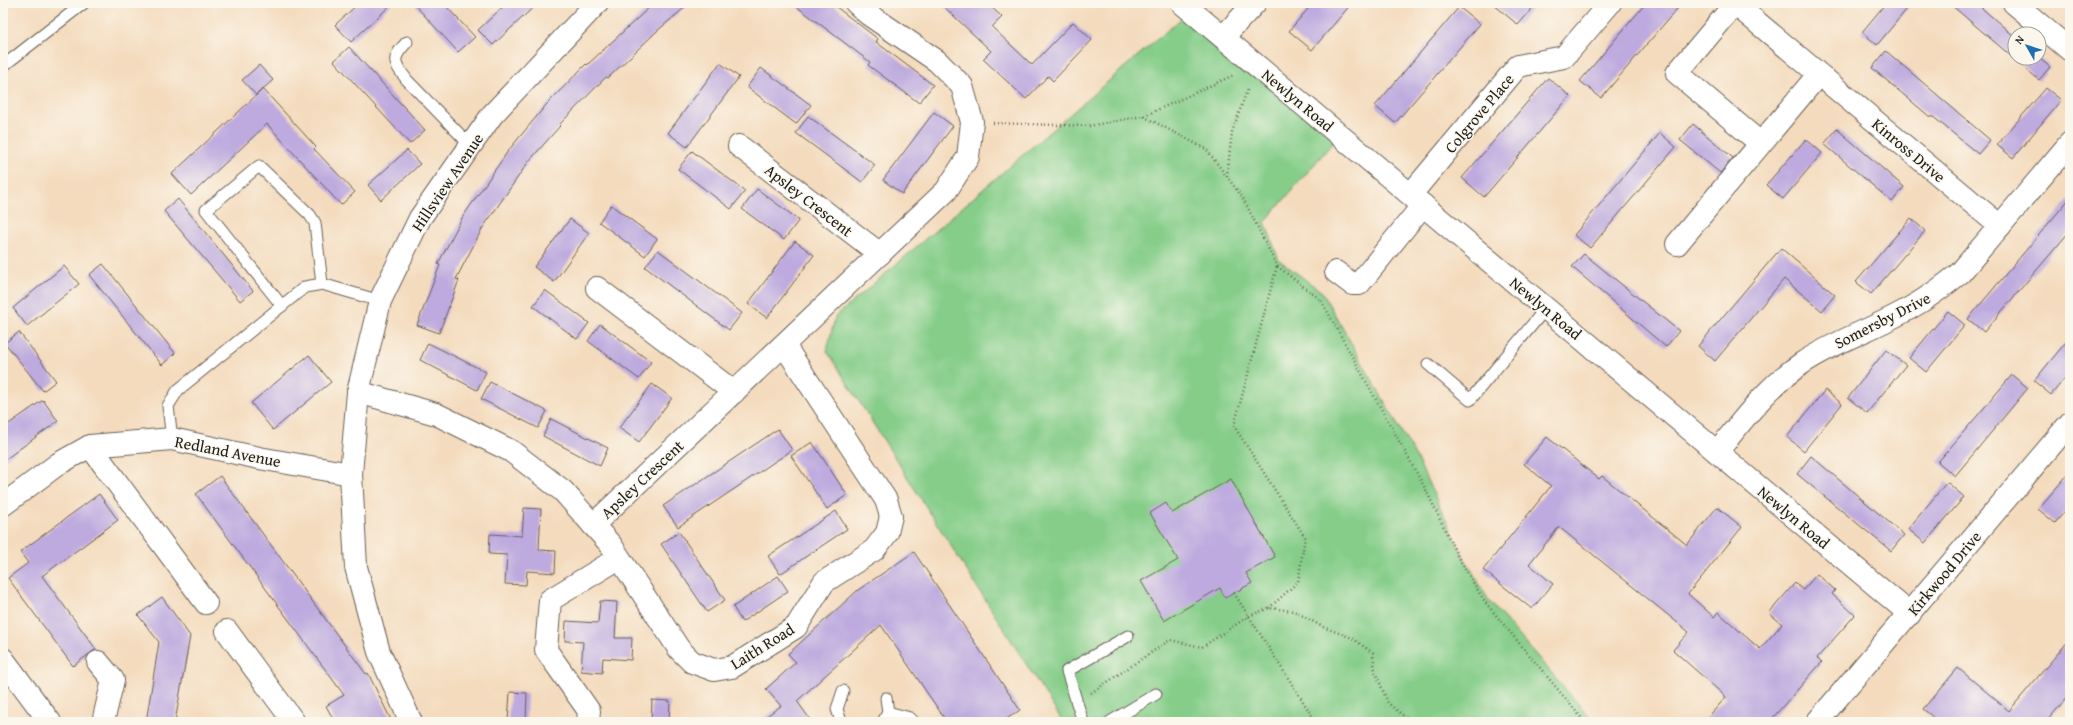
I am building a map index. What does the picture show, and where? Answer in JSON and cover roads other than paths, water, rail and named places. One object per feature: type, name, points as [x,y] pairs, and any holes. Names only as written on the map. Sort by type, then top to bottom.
[{"type":"street","name":"Hillsview Avenue","points":[[411,722],[380,652],[356,568],[351,474],[358,392],[380,300],[420,218],[492,115],[598,3]]},
{"type":"street","name":"Apsley Crescent","points":[[358,392],[436,414],[510,451],[563,491],[593,525],[946,191],[968,156],[972,122],[962,86],[937,61],[868,14],[856,3]]},
{"type":"street","name":"Newlyn Road","points":[[1182,3],[1910,614]]},
{"type":"street","points":[[1223,37],[1255,3]]},
{"type":"street","name":"Colgrove Place","points":[[1336,272],[1352,284],[1359,284],[1417,200],[1518,66],[1564,57],[1610,3]]},
{"type":"street","name":"Kinross Drive","points":[[1760,144],[1677,73],[1735,3],[2000,226]]},
{"type":"street","points":[[2014,3],[2070,50]]},
{"type":"street","points":[[1677,244],[1818,74]]},
{"type":"street","name":"Somersby Drive","points":[[1717,452],[1758,402],[1800,365],[1827,348],[1909,309],[1938,290],[1960,273],[2070,143]]},
{"type":"street","name":"Apsley Crescent","points":[[739,146],[880,254]]},
{"type":"street","points":[[597,288],[734,392]]},
{"type":"street","name":"Laith Road","points":[[593,525],[619,558],[679,650],[692,662],[714,670],[732,667],[796,627],[824,582],[874,550],[887,533],[891,516],[886,500],[784,345]]},
{"type":"street","name":"Kirkwood Drive","points":[[1818,722],[2070,423]]},
{"type":"street","name":"Redland Avenue","points":[[3,505],[58,464],[90,446],[172,439],[259,458],[351,474]]},
{"type":"street","points":[[90,446],[206,603]]},
{"type":"street","points":[[588,722],[589,712],[546,650],[550,600],[619,558]]},
{"type":"street","points":[[227,631],[294,722]]},
{"type":"street","points":[[3,658],[50,722]]},
{"type":"street","points":[[98,662],[113,680],[103,722]]},
{"type":"lane","points":[[3,66],[84,3]]},
{"type":"lane","points":[[407,42],[396,54],[396,61],[399,70],[471,146]]},
{"type":"lane","points":[[282,306],[206,210],[259,166],[310,215],[315,223],[322,284]]},
{"type":"lane","points":[[172,439],[168,406],[178,390],[305,287],[322,284],[380,300]]},
{"type":"lane","points":[[1428,364],[1470,400],[1546,308]]},
{"type":"lane","points":[[1083,722],[1078,702],[1067,671],[1128,636]]},
{"type":"lane","points":[[840,722],[837,709],[843,691]]},
{"type":"lane","points":[[1110,722],[1156,694]]},
{"type":"lane","points":[[883,722],[888,712],[886,698]]},
{"type":"lane","points":[[888,712],[910,718],[914,722]]}]
